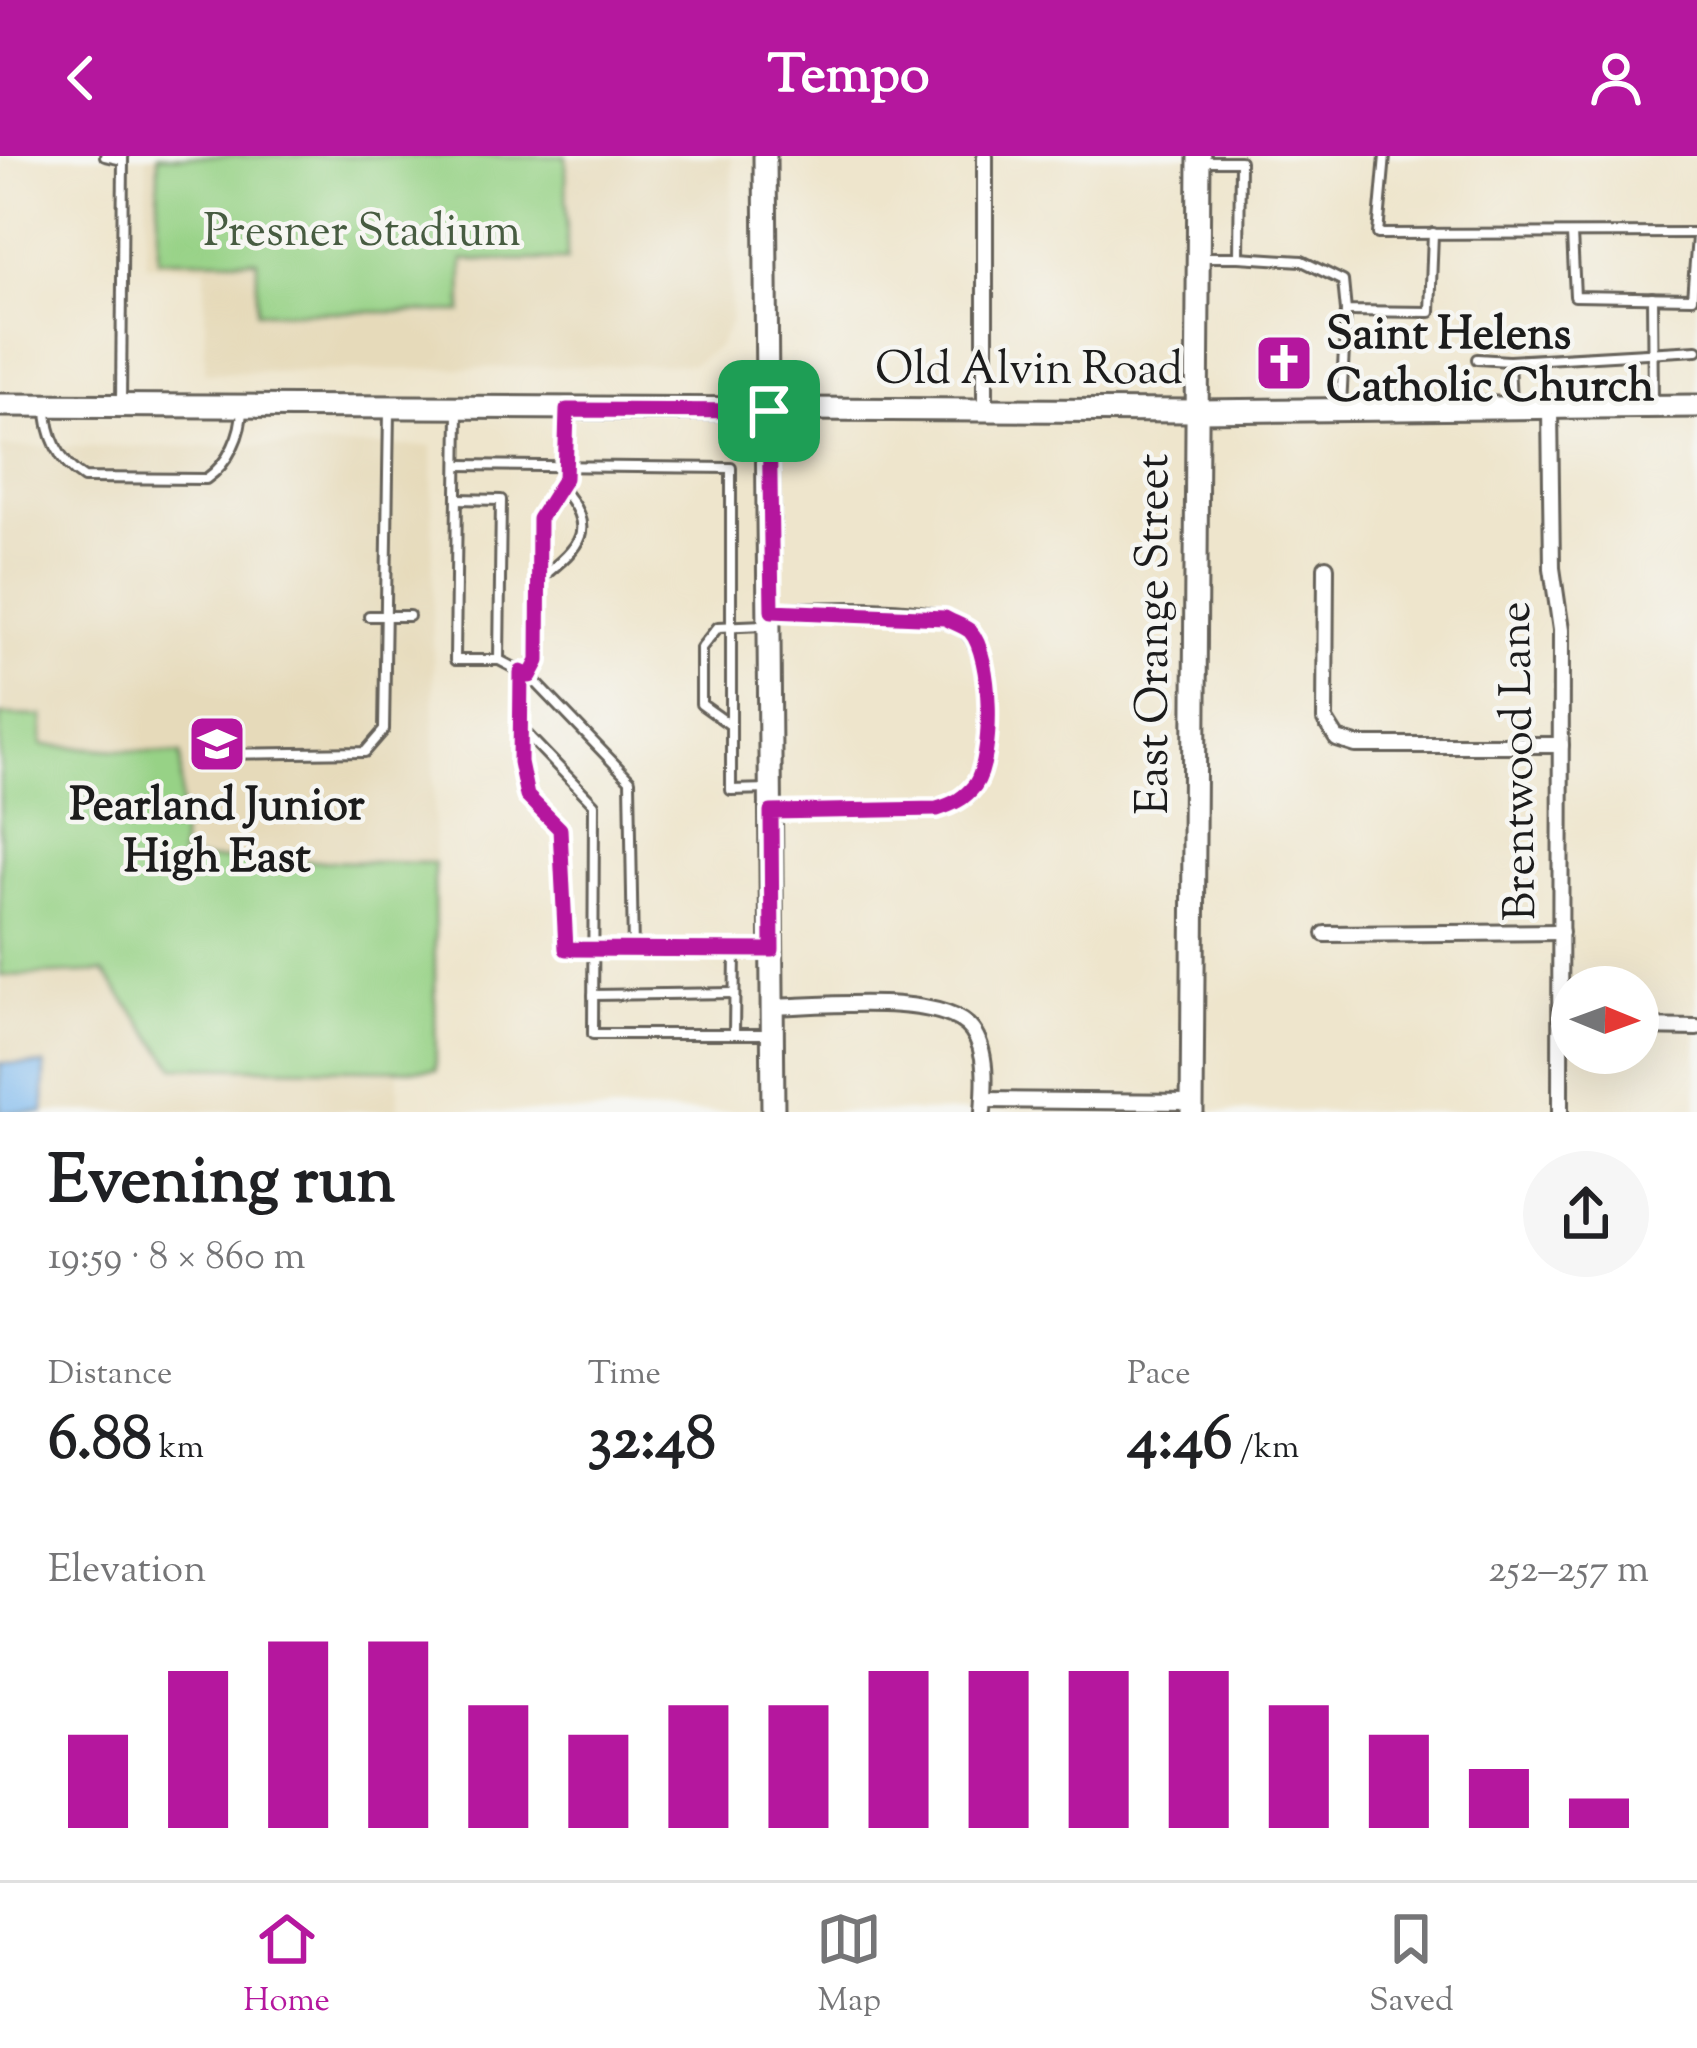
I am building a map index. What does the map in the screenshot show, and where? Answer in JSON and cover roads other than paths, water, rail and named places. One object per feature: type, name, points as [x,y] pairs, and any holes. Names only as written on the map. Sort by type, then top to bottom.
[{"type":"street","points":[[765,156],[773,1112]]},
{"type":"street","points":[[985,156],[985,410]]},
{"type":"street","name":"East Orange Street","points":[[1192,1107],[1199,159]]},
{"type":"street","name":"Old Alvin Road","points":[[0,405],[769,411],[1697,406]]},
{"type":"street","name":"Brentwood Lane","points":[[1550,409],[1563,966]]},
{"type":"street","points":[[1326,567],[1325,720],[1337,739],[1356,745],[1561,745]]},
{"type":"street","points":[[771,618],[910,614],[945,618],[969,630],[985,659],[987,747],[978,781],[958,803],[937,809],[771,800]]},
{"type":"street","points":[[1325,934],[1561,932]]},
{"type":"street","points":[[772,1006],[925,1006],[956,1016],[978,1042],[983,1106],[1192,1107]]},
{"type":"street","points":[[1659,1027],[1697,1028]]},
{"type":"street","name":"Brentwood Lane","points":[[1561,1112],[1563,1074]]},
{"type":"lane","points":[[105,156],[123,158],[121,406]]},
{"type":"lane","points":[[1385,156],[1378,233],[1433,233],[1572,234],[1697,235],[1692,298],[1575,296],[1572,234]]},
{"type":"lane","points":[[1199,159],[1241,158],[1239,257]]},
{"type":"lane","points":[[1346,311],[1430,312],[1433,233]]},
{"type":"lane","points":[[1198,257],[1303,261],[1343,281],[1346,311],[1340,410]]},
{"type":"lane","points":[[1652,297],[1653,406]]},
{"type":"lane","points":[[1477,359],[1697,350]]},
{"type":"lane","points":[[1509,361],[1511,409]]},
{"type":"lane","points":[[47,405],[47,430],[71,469],[84,478],[212,476],[242,430],[242,407]]},
{"type":"lane","points":[[214,754],[365,752],[378,743],[384,730],[388,409]]},
{"type":"lane","points":[[458,410],[455,660],[499,660],[526,674],[630,780],[633,952]]},
{"type":"lane","points":[[567,410],[568,466],[539,519],[538,661],[526,674],[521,728],[527,796],[562,838],[566,949],[772,950]]},
{"type":"lane","points":[[458,465],[731,468],[731,790],[771,800]]},
{"type":"lane","points":[[539,580],[573,551],[581,537],[581,514],[560,485]]},
{"type":"lane","points":[[457,499],[501,500],[499,660]]},
{"type":"lane","points":[[369,616],[409,616]]},
{"type":"lane","points":[[731,725],[701,704],[706,640],[718,627],[771,618]]},
{"type":"lane","points":[[521,728],[594,804],[593,1034],[772,1034]]},
{"type":"lane","points":[[734,1034],[735,951]]},
{"type":"lane","points":[[593,994],[734,993]]},
{"type":"water","points":[[0,1063],[45,1065],[44,1112],[0,1112]]},
{"type":"place","name":"Saint Helens Catholic Church","points":[[1284,363]]},
{"type":"place","name":"Pearland Junior High East","points":[[217,744]]},
{"type":"park label","name":"Presner Stadium","points":[[362,234]]}]
